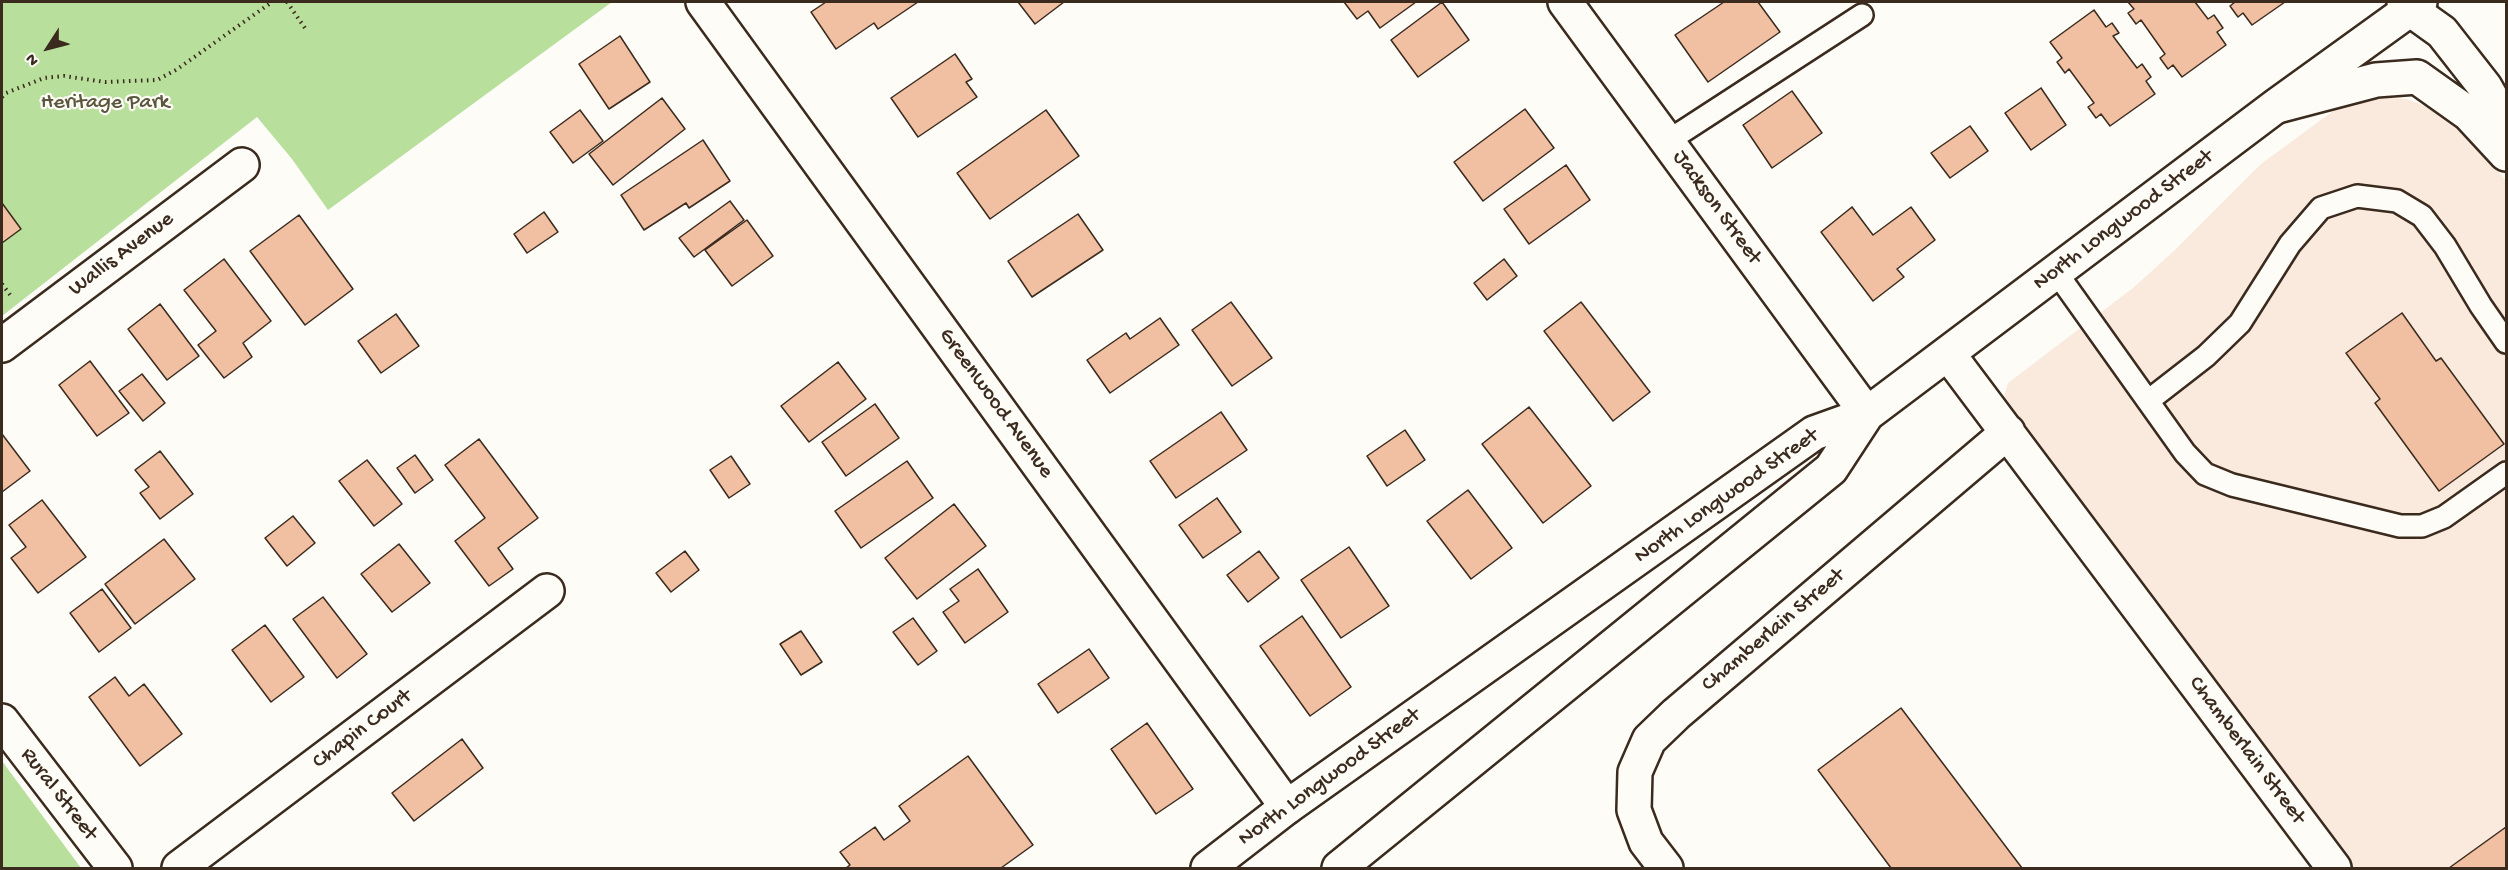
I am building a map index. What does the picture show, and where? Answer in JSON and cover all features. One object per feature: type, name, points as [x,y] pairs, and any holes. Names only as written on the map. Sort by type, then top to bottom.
[{"type":"street","name":"Greenwood Avenue","points":[[704,2],[1287,807]]},
{"type":"street","name":"Jackson Street","points":[[1565,2],[1867,414]]},
{"type":"street","name":"North Longwood Street","points":[[1208,868],[1287,807],[1814,433],[1867,414],[1949,355],[2411,4]]},
{"type":"street","points":[[2411,4],[2442,32],[2485,87],[2506,124]]},
{"type":"street","points":[[2276,106],[2376,80],[2417,77],[2469,114],[2506,154]]},
{"type":"street","name":"Wallis Avenue","points":[[2,345],[242,165]]},
{"type":"street","name":"Chamberlain Street","points":[[1949,355],[2334,868]]},
{"type":"street","points":[[1339,868],[1831,469],[1867,414]]},
{"type":"street","name":"Chamberlain Street","points":[[1666,868],[1646,842],[1634,810],[1635,772],[1649,740],[1676,714],[2008,432]]},
{"type":"street","name":"Chapin Court","points":[[179,868],[547,591]]},
{"type":"street","name":"Rural Street","points":[[2,721],[115,868]]},
{"type":"lane","points":[[1668,141],[1862,15]]},
{"type":"lane","points":[[2148,402],[2206,356],[2240,323],[2290,244],[2321,208],[2356,196],[2397,201],[2422,216],[2445,246],[2506,342]]},
{"type":"lane","points":[[2056,272],[2185,453],[2205,474],[2232,485],[2400,526],[2421,526],[2444,518],[2506,473]]},
{"type":"path","points":[[2,97],[6,93],[44,78],[64,76],[105,82],[157,80],[176,70],[272,2]]},
{"type":"path","points":[[287,2],[307,31]]},
{"type":"shaded area","points":[[2375,97],[2406,99],[2429,107],[2451,120],[2480,148],[2506,181],[2506,868],[2350,868],[2009,413],[2004,397],[2008,383],[2133,288],[2176,249],[2261,164],[2340,106]]},
{"type":"green space","name":"Heritage Park","points":[[2,2],[612,2],[328,210],[292,159],[257,117],[2,316]]},
{"type":"green space","points":[[2,761],[81,868],[2,868]]},
{"type":"building","points":[[826,2],[918,2],[878,29],[874,23],[836,49],[811,12]]},
{"type":"building","points":[[1018,2],[1064,2],[1035,24]]},
{"type":"building","points":[[1344,2],[1416,2],[1380,28],[1368,11],[1357,19]]},
{"type":"building","points":[[1442,2],[1469,40],[1418,77],[1391,40]]},
{"type":"building","points":[[1724,2],[1758,2],[1780,32],[1708,82],[1675,35]]},
{"type":"building","points":[[2128,2],[2195,2],[2208,19],[2214,15],[2223,28],[2217,32],[2226,45],[2182,77],[2173,65],[2168,69],[2160,58],[2165,54],[2141,20],[2136,24],[2128,13],[2134,9]]},
{"type":"building","points":[[2235,2],[2285,2],[2252,25],[2243,13],[2238,17],[2230,6]]},
{"type":"building","points":[[2094,10],[2106,27],[2112,23],[2119,33],[2113,36],[2137,68],[2142,64],[2151,77],[2146,81],[2155,94],[2110,126],[2101,114],[2096,118],[2088,107],[2094,103],[2069,69],[2065,73],[2057,62],[2062,58],[2050,42]]},
{"type":"building","points":[[620,36],[650,82],[609,109],[579,64]]},
{"type":"building","points":[[955,54],[972,79],[966,82],[977,97],[918,137],[891,98]]},
{"type":"building","points":[[2041,88],[2066,125],[2031,150],[2005,113]]},
{"type":"building","points":[[1792,91],[1822,133],[1772,168],[1743,125]]},
{"type":"building","points":[[662,98],[685,129],[613,185],[589,154]]},
{"type":"building","points":[[1525,109],[1554,148],[1483,201],[1454,162]]},
{"type":"building","points":[[580,110],[603,141],[573,163],[550,132]]},
{"type":"building","points":[[1046,110],[1079,156],[990,219],[957,173]]},
{"type":"building","points":[[1970,126],[1988,151],[1950,178],[1931,153]]},
{"type":"building","points":[[703,140],[730,181],[689,208],[686,203],[644,230],[621,195]]},
{"type":"building","points":[[1566,165],[1590,200],[1529,244],[1504,209]]},
{"type":"building","points":[[730,201],[744,220],[694,257],[679,238]]},
{"type":"building","points":[[2,203],[21,229],[2,243]]},
{"type":"building","points":[[1852,207],[1873,235],[1911,207],[1935,240],[1897,269],[1904,277],[1873,301],[1821,232]]},
{"type":"building","points":[[544,212],[558,232],[527,253],[514,234]]},
{"type":"building","points":[[1078,214],[1103,250],[1032,297],[1008,261]]},
{"type":"building","points":[[299,215],[353,289],[305,325],[250,251]]},
{"type":"building","points":[[747,220],[773,256],[732,286],[705,250]]},
{"type":"building","points":[[224,259],[271,321],[243,343],[252,357],[224,378],[198,345],[216,331],[184,290]]},
{"type":"building","points":[[1504,259],[1517,276],[1487,300],[1474,283]]},
{"type":"building","points":[[1231,302],[1272,358],[1232,386],[1192,330]]},
{"type":"building","points":[[1581,302],[1650,392],[1613,421],[1544,331]]},
{"type":"building","points":[[160,304],[199,356],[167,380],[128,329]]},
{"type":"building","points":[[2402,313],[2436,361],[2441,358],[2504,444],[2439,491],[2375,403],[2380,399],[2346,353]]},
{"type":"building","points":[[396,314],[419,346],[381,373],[358,341]]},
{"type":"building","points":[[1160,318],[1179,345],[1110,393],[1087,360],[1126,333],[1130,339]]},
{"type":"building","points":[[90,361],[129,413],[97,436],[59,385]]},
{"type":"building","points":[[838,362],[866,399],[809,442],[781,406]]},
{"type":"building","points":[[142,374],[165,403],[143,421],[119,391]]},
{"type":"building","points":[[875,404],[899,438],[846,476],[822,442]]},
{"type":"building","points":[[1529,407],[1591,486],[1543,523],[1482,444]]},
{"type":"building","points":[[1221,412],[1247,450],[1176,498],[1150,461]]},
{"type":"building","points":[[1405,430],[1425,460],[1387,486],[1367,456]]},
{"type":"building","points":[[2,434],[30,471],[2,492]]},
{"type":"building","points":[[479,439],[538,518],[498,548],[513,569],[489,586],[455,541],[485,518],[445,465]]},
{"type":"building","points":[[160,451],[193,494],[160,519],[140,493],[149,487],[135,470]]},
{"type":"building","points":[[415,455],[433,480],[415,493],[397,468]]},
{"type":"building","points":[[731,456],[750,484],[729,498],[710,470]]},
{"type":"building","points":[[367,460],[402,504],[374,526],[339,481]]},
{"type":"building","points":[[907,461],[933,498],[861,548],[835,511]]},
{"type":"building","points":[[1468,490],[1512,548],[1471,579],[1427,521]]},
{"type":"building","points":[[1217,498],[1241,532],[1203,558],[1179,525]]},
{"type":"building","points":[[42,500],[86,557],[38,593],[11,558],[26,547],[9,525]]},
{"type":"building","points":[[954,504],[986,546],[917,599],[885,558]]},
{"type":"building","points":[[293,516],[315,543],[287,566],[265,538]]},
{"type":"building","points":[[164,539],[195,579],[135,624],[105,584]]},
{"type":"building","points":[[399,544],[430,583],[392,612],[361,574]]},
{"type":"building","points":[[1349,547],[1389,606],[1341,638],[1301,580]]},
{"type":"building","points":[[685,551],[699,570],[671,592],[656,573]]},
{"type":"building","points":[[1259,551],[1279,578],[1248,602],[1227,575]]},
{"type":"building","points":[[978,569],[1008,612],[965,643],[943,612],[959,601],[950,589]]},
{"type":"building","points":[[102,589],[131,628],[99,652],[70,613]]},
{"type":"building","points":[[323,597],[367,654],[337,678],[293,619]]},
{"type":"building","points":[[1302,616],[1351,687],[1310,716],[1260,646]]},
{"type":"building","points":[[913,618],[937,651],[918,665],[893,632]]},
{"type":"building","points":[[265,625],[304,677],[271,702],[232,650]]},
{"type":"building","points":[[801,631],[822,662],[801,675],[780,644]]},
{"type":"building","points":[[1089,649],[1109,678],[1058,713],[1038,684]]},
{"type":"building","points":[[115,677],[129,696],[144,684],[182,734],[140,766],[89,697]]},
{"type":"building","points":[[1901,708],[2022,868],[1891,868],[1818,770]]},
{"type":"building","points":[[1147,723],[1193,789],[1156,814],[1111,749]]},
{"type":"building","points":[[462,739],[483,768],[414,821],[392,793]]},
{"type":"building","points":[[968,756],[1033,845],[1001,868],[846,868],[850,865],[840,852],[875,827],[884,840],[910,821],[899,806]]},
{"type":"building","points":[[2506,827],[2506,868],[2449,868]]}]
